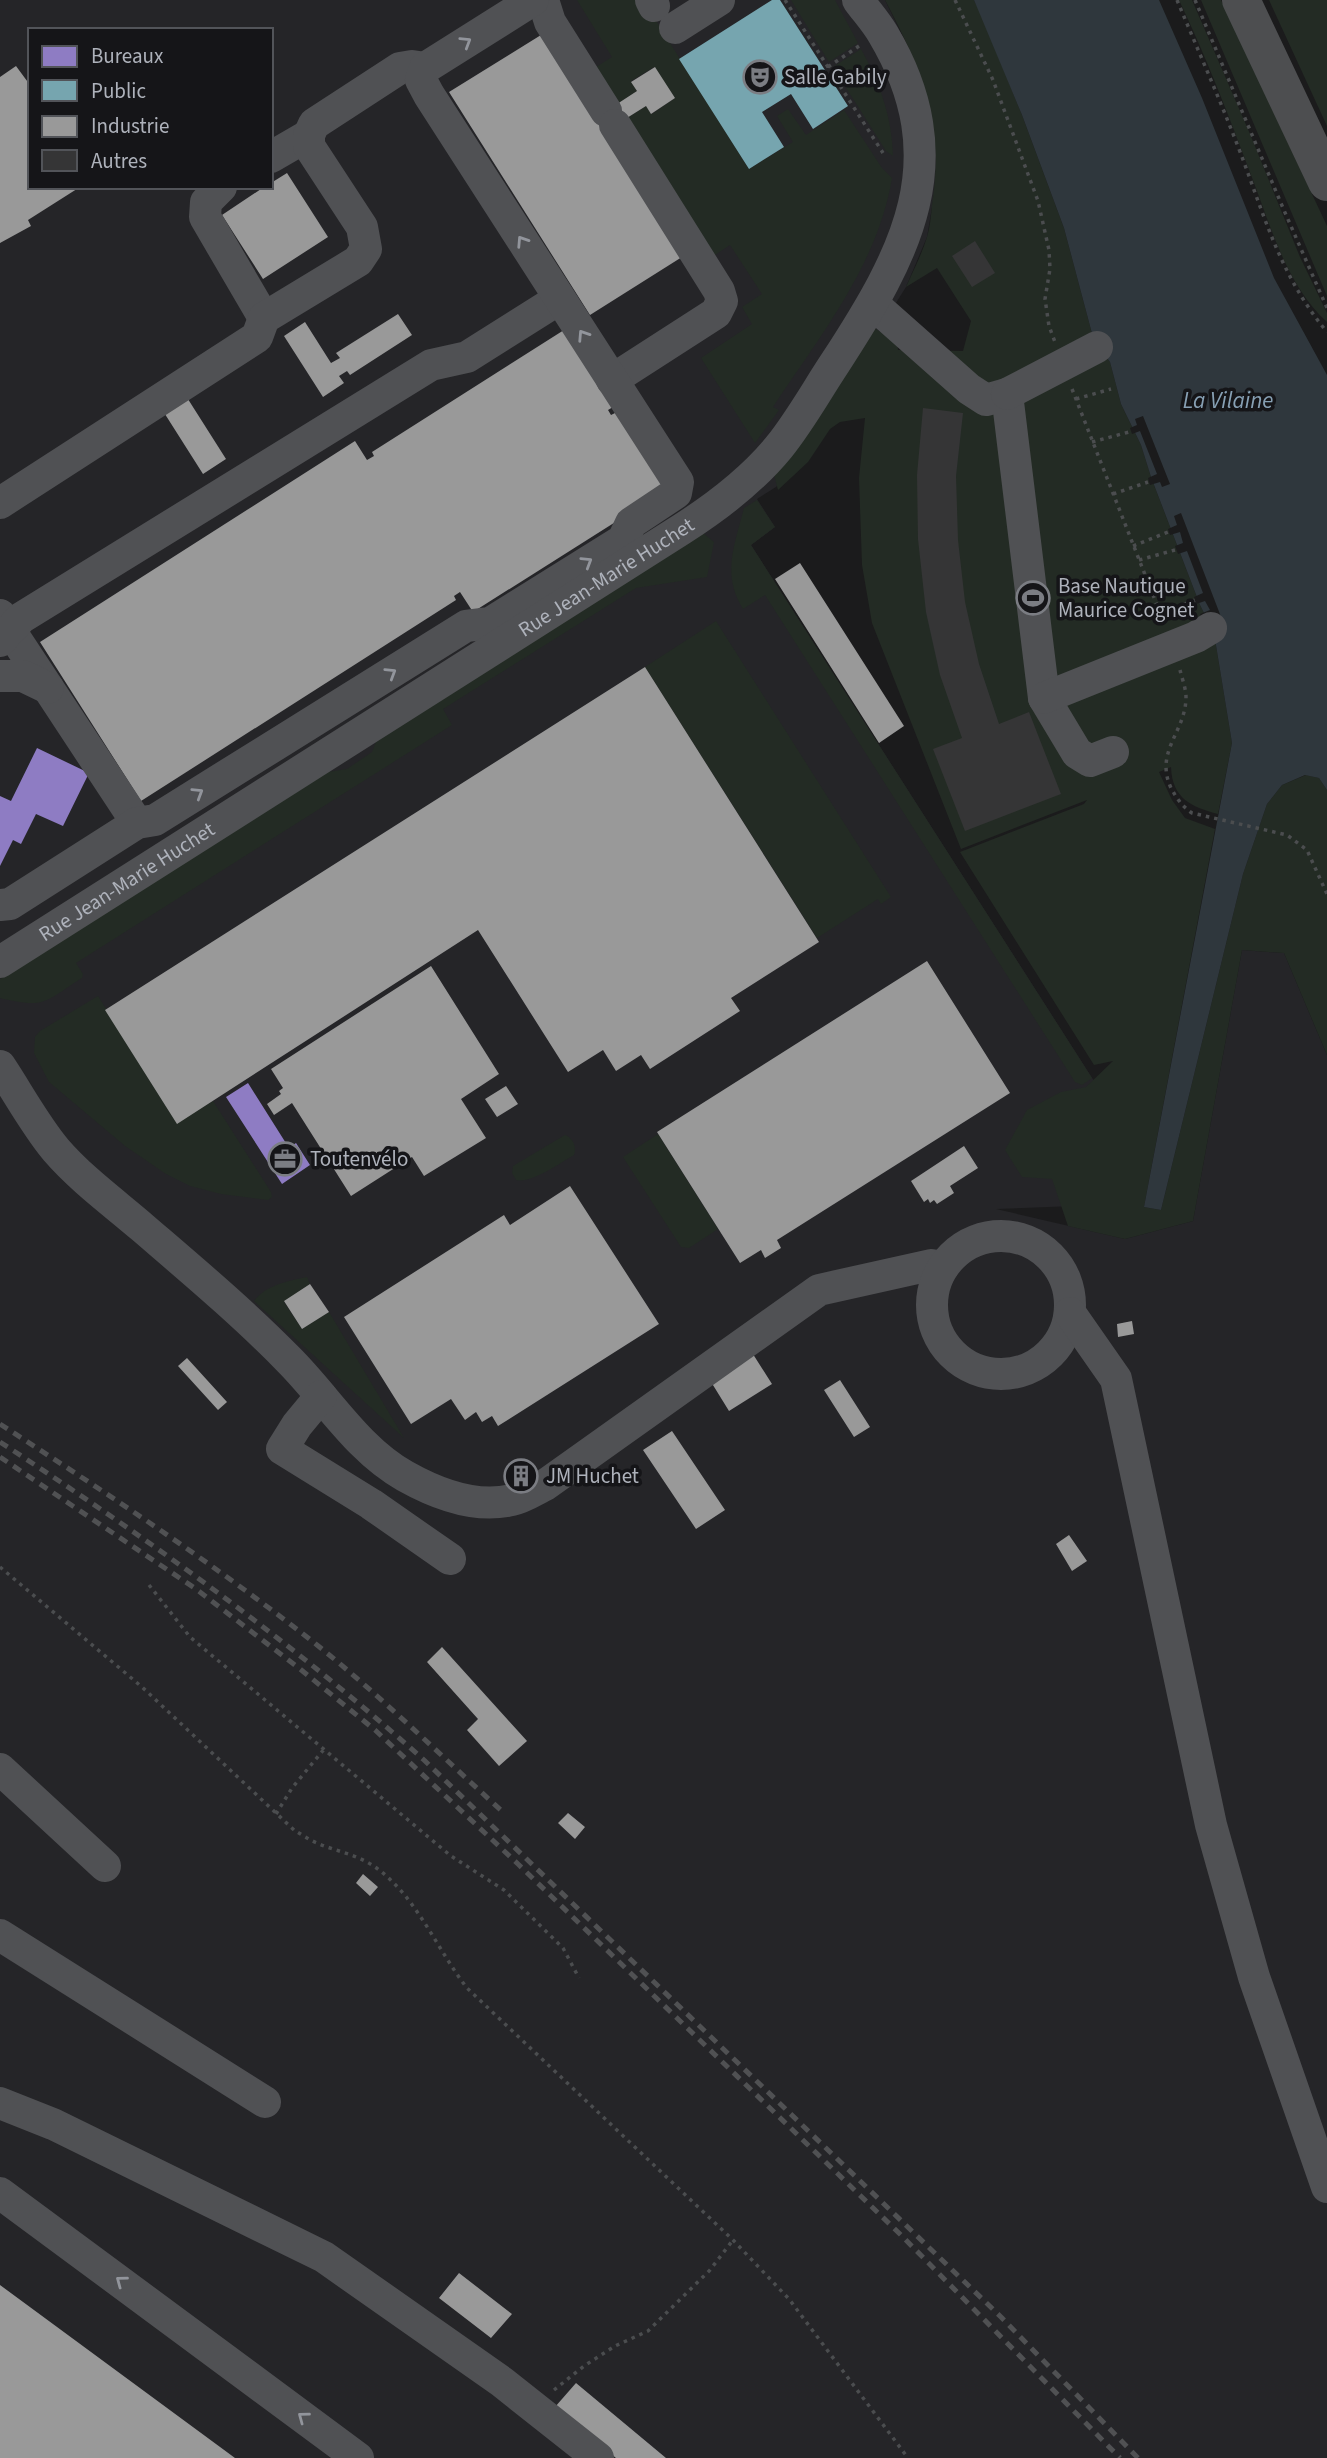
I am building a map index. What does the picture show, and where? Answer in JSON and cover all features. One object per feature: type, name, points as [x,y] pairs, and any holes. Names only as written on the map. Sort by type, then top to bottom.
[{"type":"main road","points":[[1241,0],[1327,182]]},
{"type":"street","points":[[0,905],[10,904],[137,822],[155,820],[466,626],[490,624],[623,540],[631,523],[676,493],[678,482],[429,95],[422,80],[425,68],[533,0]]},
{"type":"street","points":[[542,0],[550,22],[719,291],[722,301],[716,313],[612,380]]},
{"type":"street","points":[[558,0],[562,41]]},
{"type":"street","points":[[660,11],[719,0]]},
{"type":"street","name":"Rue Jean-Marie Huchet","points":[[0,962],[671,537],[722,502],[780,446],[873,304],[900,252],[913,212],[919,169],[917,124],[913,106],[900,68],[883,34],[858,0]]},
{"type":"street","points":[[0,503],[257,337],[264,318],[358,261],[366,249],[362,227],[309,146],[309,135],[314,124],[400,68],[412,65],[425,68]]},
{"type":"street","points":[[273,156],[309,135]]},
{"type":"street","points":[[219,189],[206,202],[205,217],[264,318]]},
{"type":"street","points":[[137,822],[48,688],[3,628],[431,365],[467,357],[559,299]]},
{"type":"street","points":[[873,304],[969,389],[986,400],[1007,394],[1097,347]]},
{"type":"street","points":[[1007,394],[1044,698],[1077,753],[1090,761],[1112,752]]},
{"type":"street","points":[[1044,698],[1196,637],[1211,628]]},
{"type":"street","points":[[0,676],[23,676],[48,688]]},
{"type":"street","points":[[0,1066],[56,1150],[97,1189],[217,1291],[292,1362],[374,1453],[405,1476],[467,1501],[488,1504],[514,1500],[545,1485],[819,1290],[931,1265],[943,1267]]},
{"type":"street","points":[[1008,1236],[1031,1242],[1048,1254],[1062,1273],[1069,1289],[1070,1313],[1066,1329],[1054,1350],[1042,1361],[1021,1371],[996,1374],[973,1368],[954,1355],[940,1336],[932,1310],[934,1286],[943,1267],[959,1250],[981,1239],[1008,1236]]},
{"type":"street","points":[[1070,1313],[1116,1379],[1211,1825],[1254,1977],[1327,2187]]},
{"type":"street","points":[[321,1396],[282,1449],[371,1504],[450,1559]]},
{"type":"street","points":[[0,1769],[105,1866]]},
{"type":"street","points":[[0,1935],[265,2102]]},
{"type":"street","points":[[0,2103],[52,2124],[324,2257],[534,2407],[598,2458]]},
{"type":"street","points":[[0,2193],[358,2458]]},
{"type":"path","points":[[785,0],[883,153]]},
{"type":"path","points":[[955,0],[993,80],[1038,201],[1049,250],[1050,269],[1045,299],[1049,326],[1181,672],[1186,698],[1181,722],[1167,755],[1165,774],[1182,806],[1202,816],[1287,835],[1307,850],[1327,894]]},
{"type":"path","points":[[1177,0],[1237,144],[1278,257],[1297,290],[1327,332]]},
{"type":"path","points":[[1195,0],[1298,245],[1327,307]]},
{"type":"path","points":[[828,67],[883,34]]},
{"type":"path","points":[[1076,400],[1111,389]]},
{"type":"path","points":[[1092,442],[1129,432]]},
{"type":"path","points":[[1113,494],[1148,482]]},
{"type":"path","points":[[1133,546],[1168,532]]},
{"type":"path","points":[[1139,561],[1175,550]]},
{"type":"path","points":[[1160,614],[1195,600]]},
{"type":"path","points":[[0,1567],[142,1687],[294,1830],[317,1843],[348,1853],[374,1867],[397,1887],[413,1905],[447,1962],[467,1988],[733,2240],[789,2299],[908,2458]]},
{"type":"path","points":[[149,1585],[190,1637],[451,1856],[504,1890],[563,1948],[579,1979]]},
{"type":"path","points":[[276,1814],[292,1788],[325,1748]]},
{"type":"path","points":[[534,2407],[584,2366],[615,2346],[648,2331],[710,2270],[733,2240]]},
{"type":"shaded area","points":[[0,0],[885,0],[919,70],[936,141],[937,177],[927,237],[906,287],[790,471],[776,487],[757,499],[775,527],[751,545],[1119,1120],[1074,1206],[996,1209],[1125,1239],[1193,1221],[1242,950],[1284,953],[1327,1055],[1327,2458],[0,2458]]},
{"type":"shaded area","points":[[577,0],[643,0],[749,169],[793,142],[777,116],[788,109],[806,135],[844,110],[882,168],[892,178],[885,210],[861,270],[828,326],[773,407],[779,410],[755,443],[701,358],[752,324],[742,307],[762,294],[730,245],[712,257],[624,120],[646,106],[652,114],[675,98],[654,67],[631,81],[637,91],[616,105],[593,69],[612,57]]},
{"type":"shaded area","points":[[791,0],[835,0],[858,43],[829,62]]},
{"type":"shaded area","points":[[885,0],[974,0],[1022,115],[1064,228],[1094,341],[1110,362],[1121,404],[1141,445],[1200,605],[1214,633],[1232,743],[1218,814],[1192,804],[1179,794],[1172,778],[1171,767],[1159,772],[1172,800],[1185,818],[1215,829],[1144,1207],[1161,1210],[1243,874],[1267,804],[1282,785],[1306,775],[1319,778],[1327,790],[1327,1055],[1284,953],[1242,950],[1193,1221],[1125,1239],[1068,1226],[1052,1179],[1022,1177],[1005,1150],[1027,1110],[1061,1092],[1086,1087],[1113,1061],[1094,1065],[960,852],[1084,804],[1087,800],[961,849],[872,623],[862,565],[859,478],[865,418],[840,422],[830,429],[808,462],[778,490],[773,471],[874,328],[897,342],[898,350],[963,351],[971,321],[937,268],[906,287],[923,250],[929,229],[935,148],[933,123],[920,74]]},
{"type":"shaded area","points":[[1179,0],[1192,0],[1300,257],[1327,313],[1327,322],[1301,290],[1281,253],[1217,87]]},
{"type":"shaded area","points":[[1201,0],[1221,0],[1327,226],[1327,296]]},
{"type":"shaded area","points":[[1269,0],[1327,0],[1327,126]]},
{"type":"shaded area","points":[[861,49],[884,101],[893,156],[886,151],[833,67]]},
{"type":"shaded area","points":[[757,500],[775,527],[751,545],[1092,1078],[1082,1085],[1075,1082],[765,595],[743,609],[733,584],[732,559],[744,508]]},
{"type":"shaded area","points":[[703,533],[714,542],[707,577],[636,588],[443,709],[452,725],[76,963],[83,974],[82,978],[60,993],[36,1003],[0,998],[0,979],[328,772],[347,769],[372,752],[376,742]]},
{"type":"shaded area","points":[[716,621],[891,897],[881,904],[878,899],[817,938],[645,667]]},
{"type":"shaded area","points":[[98,996],[177,1123],[213,1101],[272,1197],[268,1200],[221,1194],[190,1186],[166,1174],[125,1146],[49,1082],[34,1053],[35,1037],[40,1031]]},
{"type":"shaded area","points":[[658,1134],[718,1229],[689,1248],[681,1247],[623,1157]]},
{"type":"shaded area","points":[[565,1135],[574,1143],[574,1155],[537,1176],[516,1180],[512,1173],[513,1166]]},
{"type":"shaded area","points":[[307,1277],[310,1284],[284,1302],[302,1329],[329,1312],[404,1438],[254,1301],[271,1287]]},
{"type":"water","name":"La Vilaine","points":[[974,0],[1159,0],[1202,98],[1274,278],[1327,375],[1327,790],[1319,778],[1305,775],[1282,785],[1267,804],[1243,874],[1161,1210],[1144,1207],[1232,743],[1214,633],[1200,605],[1141,445],[1121,404],[1110,362],[1094,341],[1064,228],[1022,115]]},
{"type":"pier","points":[[1143,416],[1170,484],[1162,487],[1160,482],[1150,485],[1148,478],[1157,474],[1140,431],[1132,434],[1130,428],[1137,425],[1135,419]]},
{"type":"pier","points":[[1181,513],[1223,622],[1203,621],[1200,614],[1210,610],[1205,601],[1196,604],[1194,597],[1203,593],[1187,551],[1178,554],[1175,546],[1183,543],[1180,532],[1170,535],[1168,529],[1177,525],[1174,516]]},
{"type":"building: Bureaux","points":[[37,748],[89,773],[63,826],[36,814],[21,844],[13,840],[0,866],[0,796],[11,801]]},
{"type":"building: Bureaux","points":[[248,1083],[289,1148],[296,1143],[310,1165],[282,1184],[226,1097]]},
{"type":"building: Public","name":"Salle Gabily","points":[[772,0],[780,0],[848,106],[813,129],[791,94],[762,112],[784,147],[749,169],[679,59]]},
{"type":"building: Industrie","points":[[541,35],[594,119],[637,91],[631,82],[655,67],[675,98],[651,114],[646,106],[603,133],[682,257],[590,315],[449,92]]},
{"type":"building: Industrie","points":[[16,66],[28,82],[28,189],[77,189],[28,220],[31,226],[0,243],[0,77]]},
{"type":"building: Industrie","points":[[287,173],[328,237],[263,279],[222,215],[261,189],[273,189],[273,182]]},
{"type":"building: Industrie","points":[[398,314],[412,335],[350,375],[347,371],[339,376],[344,383],[323,397],[284,336],[305,322],[331,363],[340,358],[336,353]]},
{"type":"building: Industrie","points":[[564,330],[613,407],[608,410],[611,415],[617,412],[666,490],[473,612],[460,592],[454,596],[456,600],[141,801],[40,642],[355,441],[367,460],[374,456],[372,452]]},
{"type":"building: Industrie","points":[[186,396],[226,459],[203,474],[163,411]]},
{"type":"building: Industrie","points":[[800,563],[904,726],[879,743],[775,579]]},
{"type":"building: Industrie","points":[[645,667],[819,942],[731,998],[740,1011],[650,1069],[641,1055],[616,1071],[603,1050],[568,1072],[478,930],[177,1124],[105,1010]]},
{"type":"building: Industrie","points":[[927,961],[1010,1093],[777,1240],[781,1248],[765,1258],[761,1250],[740,1263],[657,1132]]},
{"type":"building: Industrie","points":[[431,966],[499,1074],[461,1099],[486,1138],[424,1176],[412,1157],[351,1196],[292,1103],[274,1115],[267,1104],[281,1094],[279,1091],[283,1088],[271,1069]]},
{"type":"building: Industrie","points":[[506,1086],[518,1104],[497,1117],[485,1099]]},
{"type":"building: Industrie","points":[[964,1146],[978,1168],[950,1186],[954,1193],[937,1204],[934,1200],[930,1203],[928,1199],[924,1202],[911,1181]]},
{"type":"building: Industrie","points":[[570,1186],[659,1324],[498,1426],[492,1416],[482,1422],[476,1412],[465,1420],[451,1399],[411,1424],[344,1317],[504,1215],[510,1225]]},
{"type":"building: Industrie","points":[[310,1284],[329,1312],[302,1329],[284,1301]]},
{"type":"building: Industrie","points":[[1132,1321],[1134,1334],[1118,1337],[1117,1324]]},
{"type":"building: Industrie","points":[[751,1351],[772,1384],[729,1411],[708,1377]]},
{"type":"building: Industrie","points":[[187,1358],[227,1402],[218,1410],[178,1366]]},
{"type":"building: Industrie","points":[[840,1380],[870,1427],[854,1437],[824,1390]]},
{"type":"building: Industrie","points":[[672,1431],[725,1510],[696,1529],[643,1450]]},
{"type":"building: Industrie","points":[[1069,1535],[1087,1561],[1072,1571],[1056,1544]]},
{"type":"building: Industrie","points":[[442,1647],[527,1741],[499,1766],[467,1730],[478,1719],[427,1662]]},
{"type":"building: Industrie","points":[[568,1813],[585,1827],[575,1839],[558,1823]]},
{"type":"building: Industrie","points":[[363,1874],[378,1887],[370,1896],[356,1883]]},
{"type":"building: Industrie","points":[[459,2273],[512,2314],[491,2338],[439,2298]]},
{"type":"building: Industrie","points":[[0,2285],[235,2458],[0,2458]]},
{"type":"building: Industrie","points":[[576,2383],[666,2458],[616,2458],[555,2407]]},
{"type":"building: Autres","points":[[975,241],[995,273],[972,287],[952,256]]},
{"type":"building: Autres","points":[[923,408],[963,413],[956,476],[958,540],[965,602],[979,664],[999,724],[1029,712],[1061,794],[965,831],[933,749],[962,738],[940,675],[926,612],[918,539],[917,475]]},
{"type":"railway","points":[[0,1424],[161,1531],[279,1615],[365,1685],[503,1812]]},
{"type":"railway","points":[[0,1442],[111,1516],[218,1593],[323,1674],[424,1760],[1001,2317],[1138,2458]]},
{"type":"railway","points":[[0,1457],[196,1589],[375,1730],[518,1864],[902,2236],[1120,2458]]},
{"type":"place","name":"Salle Gabily","points":[[760,77]]},
{"type":"place","name":"Base Nautique Maurice Cognet","points":[[1033,598]]},
{"type":"place","name":"Toutenvélo","points":[[285,1159]]},
{"type":"place","name":"JM Huchet","points":[[521,1476]]}]
